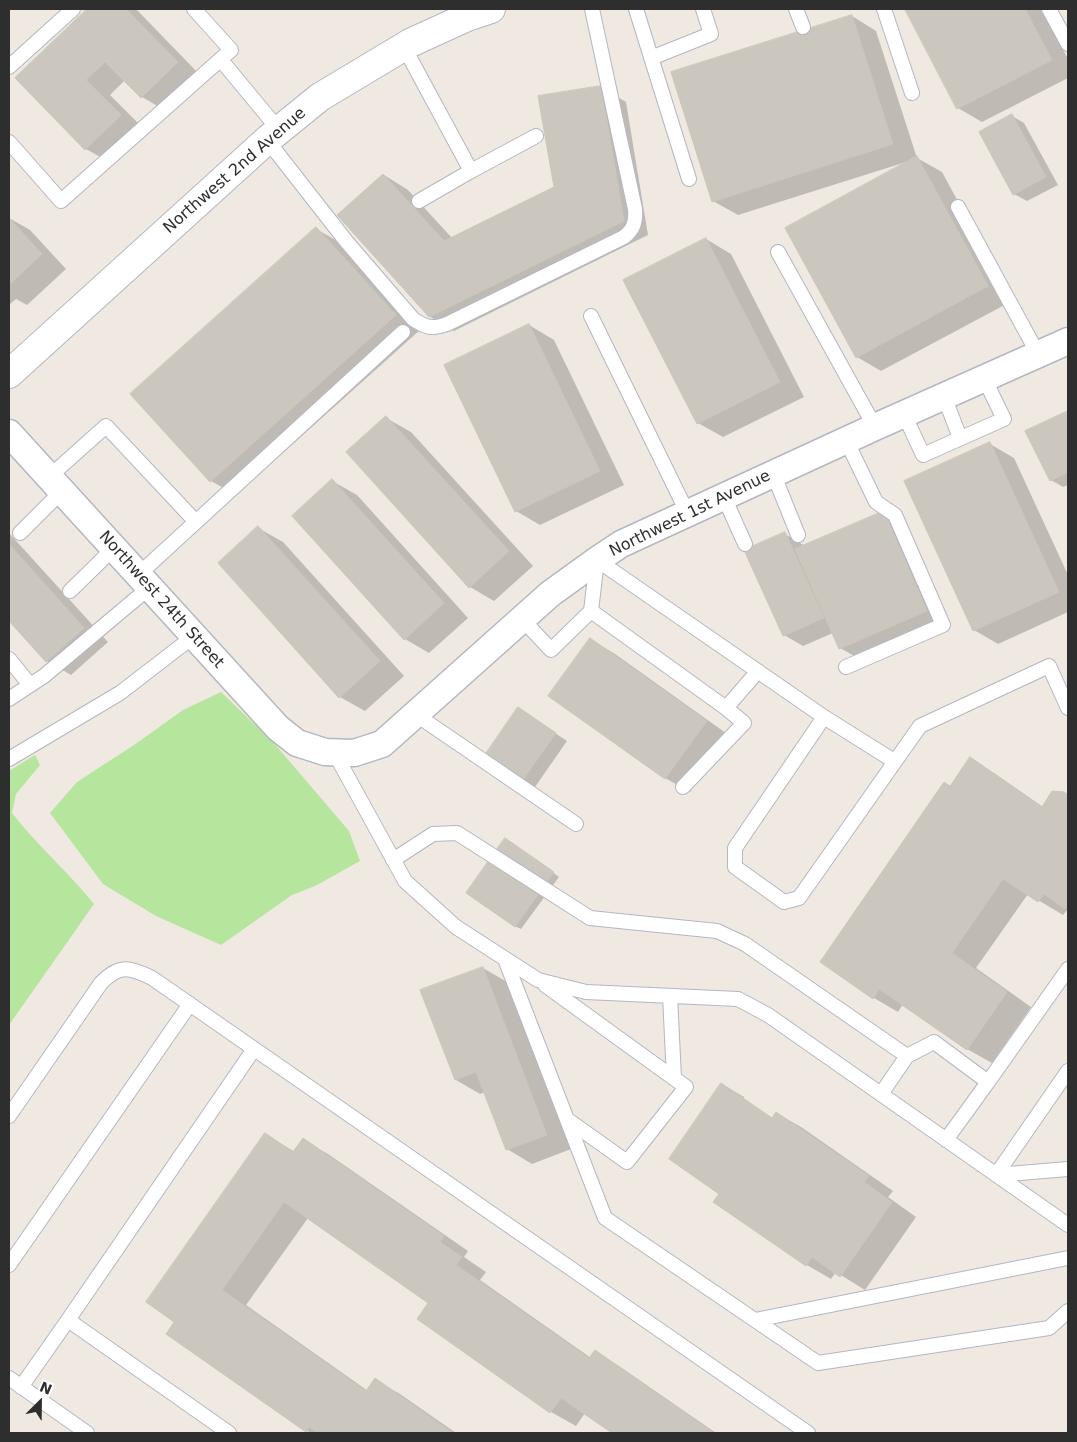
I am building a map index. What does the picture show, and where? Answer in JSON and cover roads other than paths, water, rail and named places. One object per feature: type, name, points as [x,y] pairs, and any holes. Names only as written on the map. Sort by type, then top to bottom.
[{"type":"street","name":"Northwest 2nd Avenue","points":[[9,374],[273,135],[320,97],[404,46],[467,17],[491,9]]},
{"type":"street","name":"Northwest 1st Avenue","points":[[329,752],[354,753],[382,744],[550,594],[621,544],[846,440],[1068,341]]},
{"type":"street","name":"Northwest 24th Street","points":[[9,432],[278,728],[297,742],[329,752]]},
{"type":"lane","points":[[9,67],[73,9]]},
{"type":"lane","points":[[9,142],[61,200],[230,50],[194,9]]},
{"type":"lane","points":[[220,60],[346,241],[414,319],[422,326],[429,328],[447,324],[624,238],[634,226],[636,220],[635,209],[592,9]]},
{"type":"lane","points":[[636,9],[690,179]]},
{"type":"lane","points":[[651,58],[711,34],[702,9]]},
{"type":"lane","points":[[796,9],[803,27]]},
{"type":"lane","points":[[884,9],[912,93]]},
{"type":"lane","points":[[1049,9],[1068,44]]},
{"type":"lane","points":[[404,46],[471,171]]},
{"type":"lane","points":[[419,201],[536,136]]},
{"type":"lane","points":[[958,207],[1038,354]]},
{"type":"lane","points":[[778,252],[875,427]]},
{"type":"lane","points":[[590,316],[688,514]]},
{"type":"lane","points":[[9,699],[44,676],[144,581],[196,522],[403,332]]},
{"type":"lane","points":[[904,414],[924,455],[1004,419],[984,378]]},
{"type":"lane","points":[[944,396],[960,438]]},
{"type":"lane","points":[[20,533],[56,484],[106,426],[196,522]]},
{"type":"lane","points":[[846,440],[876,502],[894,515],[942,625],[846,667]]},
{"type":"lane","points":[[773,474],[798,535]]},
{"type":"lane","points":[[724,497],[745,544]]},
{"type":"lane","points":[[70,591],[114,548]]},
{"type":"lane","points":[[522,619],[551,650],[591,611],[597,560],[824,717],[894,761]]},
{"type":"lane","points":[[591,611],[744,723],[683,787]]},
{"type":"lane","points":[[9,759],[120,693],[194,636]]},
{"type":"lane","points":[[9,659],[30,685]]},
{"type":"lane","points":[[824,717],[735,848],[735,867],[784,902],[799,898],[920,726],[1049,666],[1068,708]]},
{"type":"lane","points":[[726,708],[758,671]]},
{"type":"lane","points":[[415,714],[576,824]]},
{"type":"lane","points":[[329,752],[406,881],[456,927],[538,980],[686,1087],[626,1162],[568,1120]]},
{"type":"lane","points":[[393,860],[433,834],[457,833],[590,918],[717,931],[745,944],[907,1056]]},
{"type":"lane","points":[[505,959],[605,1218],[818,1363],[1049,1328],[1068,1311]]},
{"type":"lane","points":[[9,1116],[101,983],[110,974],[129,968],[140,971],[808,1433]]},
{"type":"lane","points":[[946,1140],[1068,969]]},
{"type":"lane","points":[[538,980],[586,992],[738,999],[768,1015],[1068,1225]]},
{"type":"lane","points":[[670,996],[674,1078]]},
{"type":"lane","points":[[9,1265],[190,1004]]},
{"type":"lane","points":[[880,1094],[907,1056],[934,1042],[988,1082]]},
{"type":"lane","points":[[21,1387],[254,1049]]},
{"type":"lane","points":[[996,1175],[1068,1071]]},
{"type":"lane","points":[[996,1175],[1068,1169]]},
{"type":"lane","points":[[755,1320],[1068,1258]]},
{"type":"lane","points":[[68,1320],[229,1433]]},
{"type":"lane","points":[[9,1378],[87,1433]]}]
